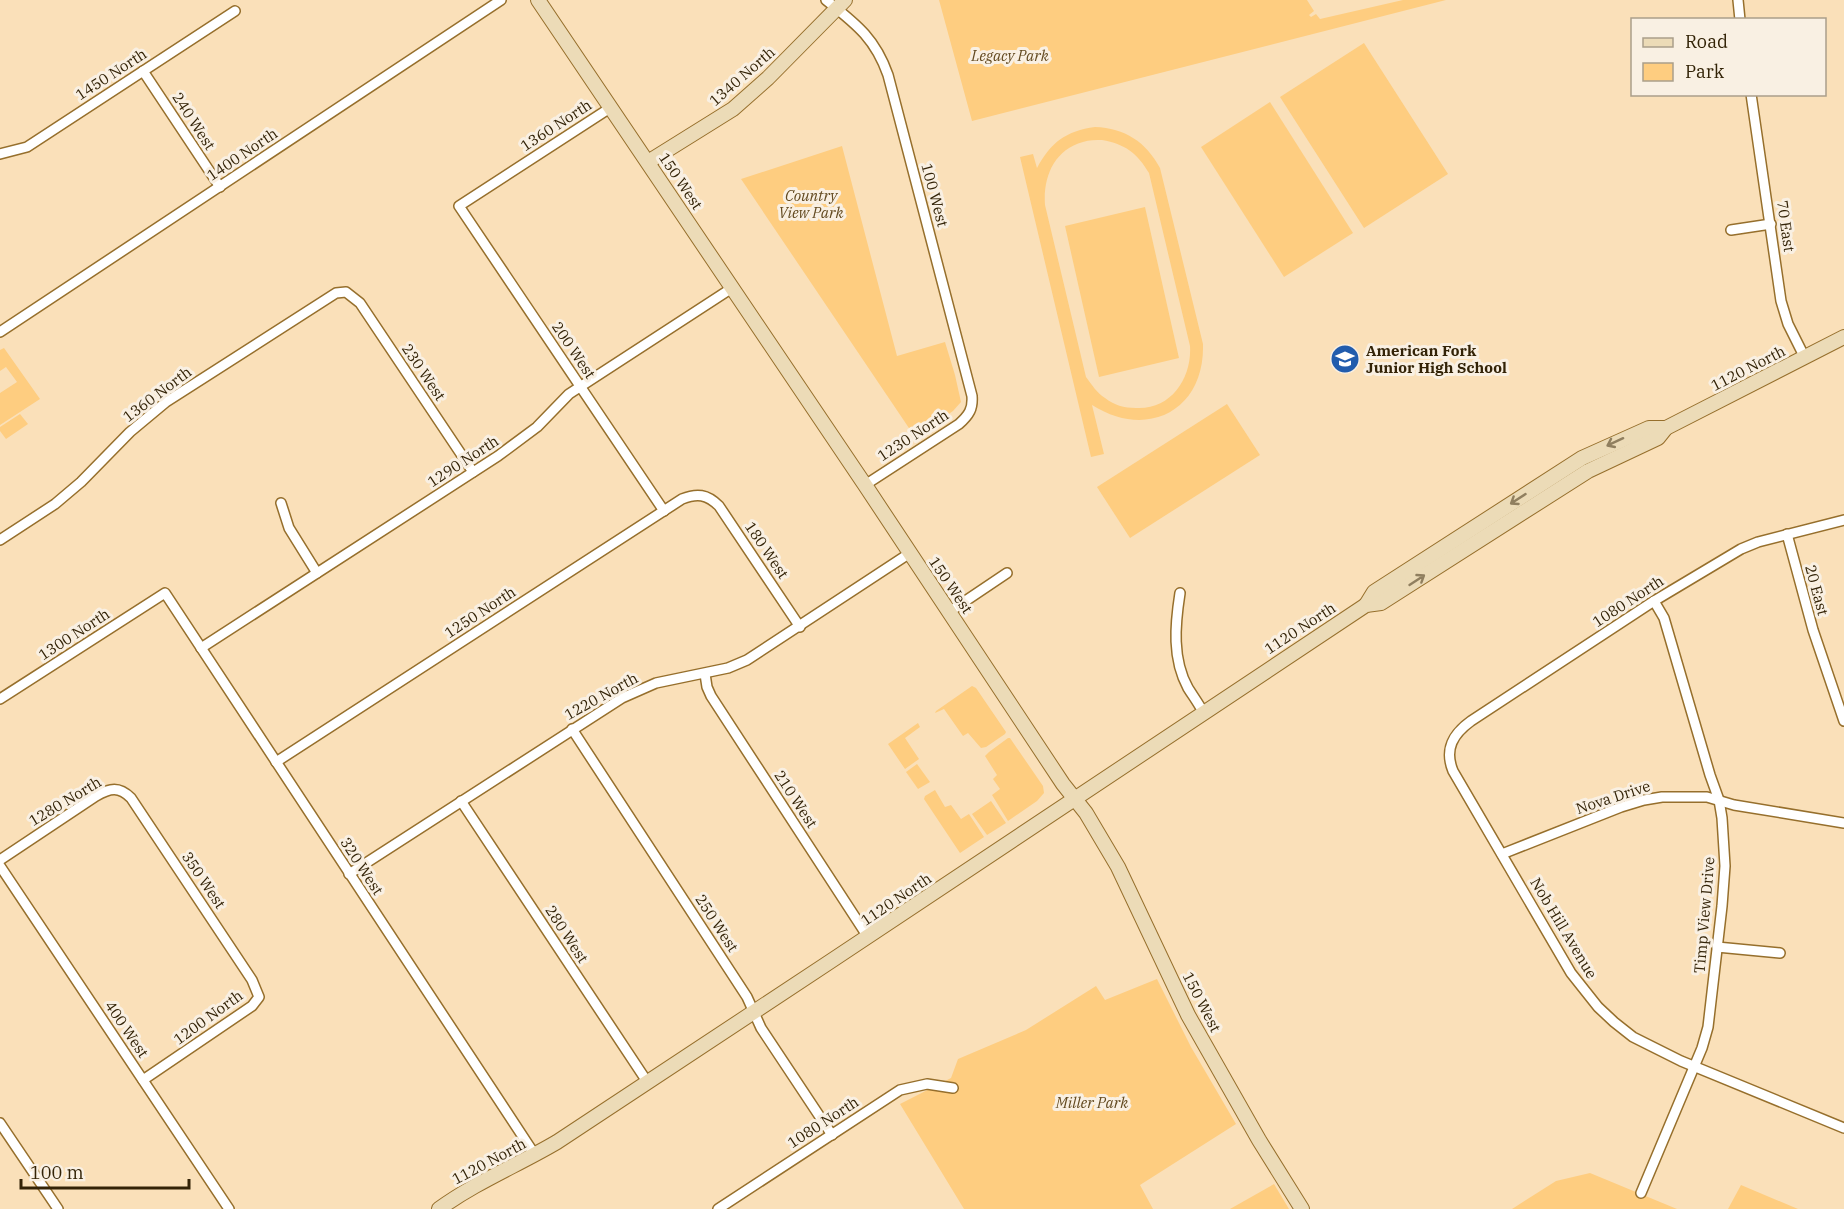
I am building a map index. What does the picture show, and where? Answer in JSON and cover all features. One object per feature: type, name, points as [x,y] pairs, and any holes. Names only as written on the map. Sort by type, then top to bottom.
[{"type":"street","name":"1400 North","points":[[0,332],[501,0]]},
{"type":"street","name":"150 West","points":[[538,0],[1086,813],[1122,874],[1188,1015],[1259,1140],[1302,1209]]},
{"type":"street","points":[[1738,0],[1740,18]]},
{"type":"street","name":"1340 North","points":[[648,162],[733,109],[761,84],[836,3]]},
{"type":"street","name":"100 West","points":[[836,3],[872,41],[882,56],[971,388],[973,405]]},
{"type":"street","name":"1450 North","points":[[0,154],[27,147],[235,11]]},
{"type":"street","name":"240 West","points":[[143,71],[220,187]]},
{"type":"street","name":"70 East","points":[[1751,96],[1784,312],[1804,358]]},
{"type":"street","name":"1360 North","points":[[459,206],[610,108]]},
{"type":"street","name":"200 West","points":[[459,206],[664,511]]},
{"type":"street","points":[[1731,230],[1771,224]]},
{"type":"street","name":"1290 North","points":[[201,648],[520,441],[580,386],[732,288]]},
{"type":"street","name":"1360 North","points":[[0,540],[55,504],[81,482],[130,432],[166,402],[328,297],[346,292]]},
{"type":"street","name":"230 West","points":[[346,292],[360,303],[473,472]]},
{"type":"street","name":"1120 North","points":[[439,1209],[481,1182],[535,1155],[648,1083],[1366,605],[1374,592],[1582,458],[1649,428],[1666,428],[1844,337]]},
{"type":"street","name":"1230 North","points":[[865,485],[959,423],[969,415],[973,405]]},
{"type":"street","name":"1250 North","points":[[276,762],[682,499],[693,495],[704,495]]},
{"type":"street","name":"180 West","points":[[704,495],[719,506],[800,627]]},
{"type":"street","points":[[281,503],[289,528],[317,573]]},
{"type":"street","name":"1080 North","points":[[1450,747],[1460,729],[1471,721],[1654,601],[1741,549],[1758,542],[1844,520]]},
{"type":"street","name":"20 East","points":[[1787,534],[1813,630],[1844,721]]},
{"type":"street","name":"1220 North","points":[[350,874],[622,698],[665,681],[705,674],[747,660],[910,553]]},
{"type":"street","points":[[949,612],[1007,573]]},
{"type":"street","name":"320 West","points":[[165,593],[535,1155]]},
{"type":"street","name":"1300 North","points":[[0,699],[165,593]]},
{"type":"street","points":[[1180,593],[1175,623],[1178,658],[1188,688],[1203,712]]},
{"type":"street","name":"Timp View Drive","points":[[1641,1193],[1708,1027],[1725,866],[1719,800],[1664,618],[1654,601]]},
{"type":"street","name":"210 West","points":[[705,674],[711,696],[868,937]]},
{"type":"street","name":"250 West","points":[[572,729],[747,997],[761,1028],[832,1135]]},
{"type":"street","name":"Nob Hill Avenue","points":[[1450,747],[1449,756],[1453,771],[1571,973],[1598,1007],[1633,1037],[1693,1067],[1844,1128]]},
{"type":"street","name":"1280 North","points":[[0,860],[96,796],[115,788]]},
{"type":"street","name":"350 West","points":[[115,788],[124,791],[131,798],[252,980],[259,996]]},
{"type":"street","name":"Nova Drive","points":[[1502,854],[1599,815],[1644,800],[1662,797],[1707,797],[1734,805],[1844,823]]},
{"type":"street","name":"280 West","points":[[461,801],[648,1083]]},
{"type":"street","name":"400 West","points":[[0,866],[229,1209]]},
{"type":"street","points":[[1717,947],[1780,953]]},
{"type":"street","name":"1200 North","points":[[143,1080],[240,1015],[252,1006],[259,996]]},
{"type":"street","name":"1080 North","points":[[718,1209],[900,1090],[927,1084],[953,1088]]},
{"type":"street","points":[[0,1123],[58,1209]]},
{"type":"green space","name":"Legacy Park","points":[[939,0],[1307,0],[1314,11],[1309,15],[1311,17],[1316,14],[1320,19],[1403,0],[1446,0],[972,121]]},
{"type":"green space","points":[[1364,43],[1448,174],[1364,228],[1280,97]]},
{"type":"green space","points":[[1270,102],[1353,233],[1284,277],[1201,147]]},
{"type":"green space","points":[[1106,128],[1134,138],[1148,151],[1160,168],[1203,344],[1201,367],[1194,387],[1183,402],[1169,413],[1152,419],[1133,420],[1113,415],[1092,405],[1104,454],[1091,457],[1020,157],[1033,154],[1037,168],[1048,151],[1060,139],[1085,129]],"holes":[[[1088,141],[1110,142],[1130,150],[1149,173],[1190,346],[1187,369],[1177,390],[1159,404],[1148,407],[1136,408],[1112,403],[1100,394],[1086,377],[1045,205],[1048,175],[1052,166],[1065,151]]]},
{"type":"green space","name":"Country View Park","points":[[842,146],[897,356],[945,342],[955,375],[961,402],[953,411],[915,437],[741,179]]},
{"type":"green space","points":[[1145,207],[1179,358],[1099,377],[1065,226]]},
{"type":"green space","points":[[4,348],[40,399],[0,425],[0,393],[17,382],[6,367],[0,371],[0,350]]},
{"type":"green space","points":[[1227,404],[1260,455],[1130,538],[1097,487]]},
{"type":"green space","points":[[20,414],[28,424],[6,439],[0,427]]},
{"type":"green space","points":[[972,686],[976,688],[1006,732],[986,747],[981,748],[968,733],[963,736],[944,709],[935,713]]},
{"type":"green space","points":[[918,723],[920,727],[905,738],[919,759],[905,769],[888,744]]},
{"type":"green space","points":[[1008,738],[1043,786],[1044,793],[1037,801],[1008,821],[992,795],[1000,789],[993,779],[997,775],[985,756]]},
{"type":"green space","points":[[917,764],[930,782],[918,789],[906,772]]},
{"type":"green space","points":[[935,790],[945,807],[951,805],[961,819],[969,814],[984,837],[960,853],[924,799]]},
{"type":"green space","points":[[991,801],[1006,823],[987,835],[972,814]]},
{"type":"green space","name":"Miller Park","points":[[1157,979],[1191,1047],[1236,1124],[1140,1185],[1153,1209],[964,1209],[900,1104],[951,1078],[958,1059],[1026,1030],[1096,986],[1105,1000]]},
{"type":"green space","points":[[1590,1173],[1677,1209],[1512,1209],[1556,1181]]},
{"type":"green space","points":[[1274,1184],[1289,1209],[1230,1209]]},
{"type":"green space","points":[[1741,1185],[1798,1209],[1728,1209]]},
{"type":"place","name":"American Fork Junior High School","points":[[1345,359]]}]
